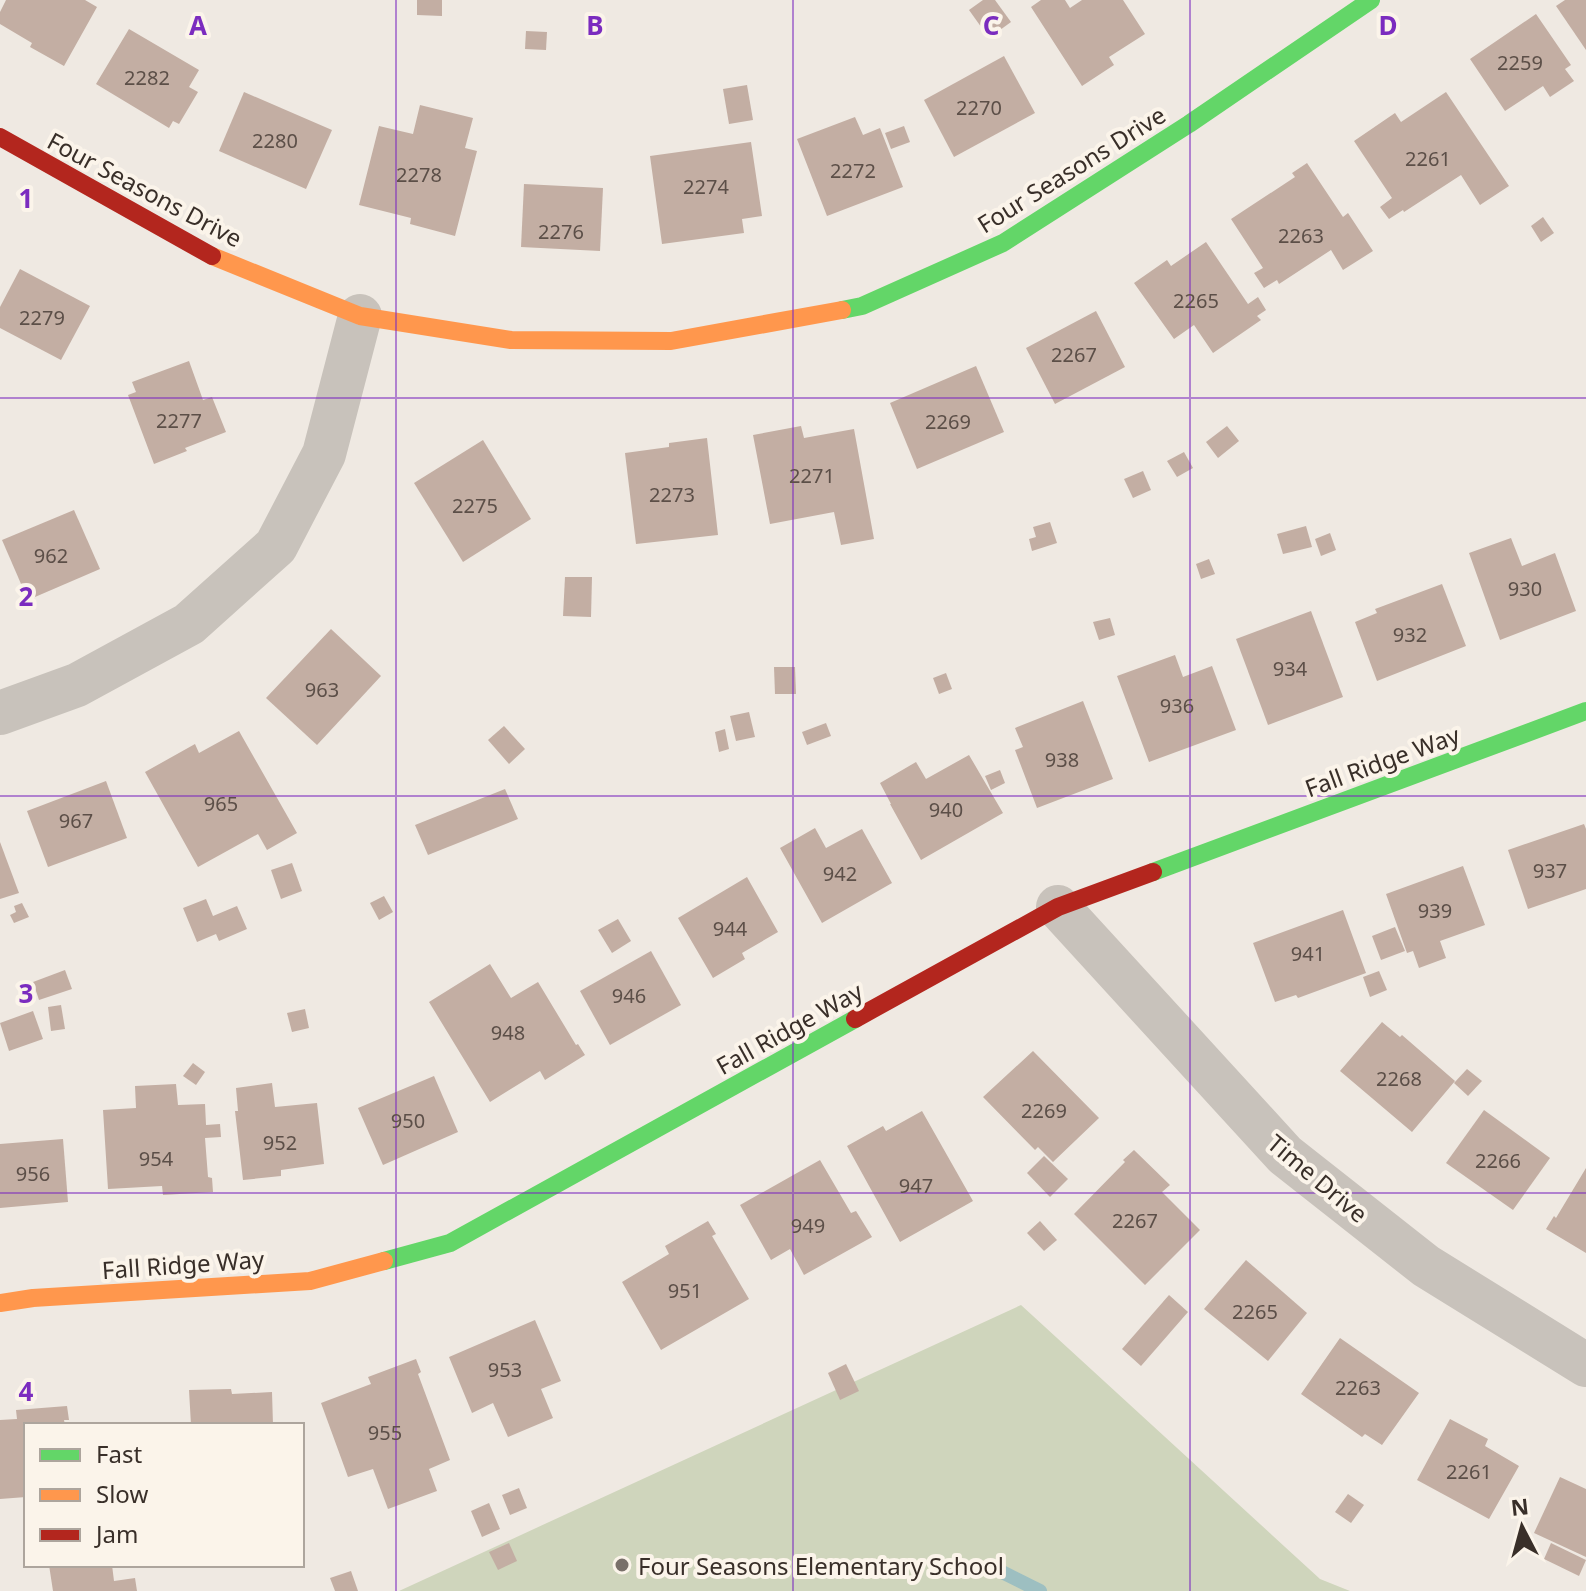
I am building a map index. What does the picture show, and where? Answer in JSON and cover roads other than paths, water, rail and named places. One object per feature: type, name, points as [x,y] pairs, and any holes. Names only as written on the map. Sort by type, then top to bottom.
[{"type":"street","name":"Four Seasons Drive","points":[[0,137],[208,254],[360,316],[511,340],[671,341],[862,306],[1003,243],[1189,124],[1371,0]]},
{"type":"street","points":[[0,713],[77,685],[189,624],[276,546],[324,454],[360,316]]},
{"type":"street","name":"Fall Ridge Way","points":[[0,1303],[33,1298],[310,1281],[450,1243],[1058,907],[1586,711]]},
{"type":"street","name":"Time Drive","points":[[1058,907],[1285,1155],[1426,1266],[1586,1365]]},
{"type":"waterway","points":[[1002,1572],[1040,1591]]},
{"type":"place","name":"Four Seasons Elementary School","points":[[622,1565]]}]
